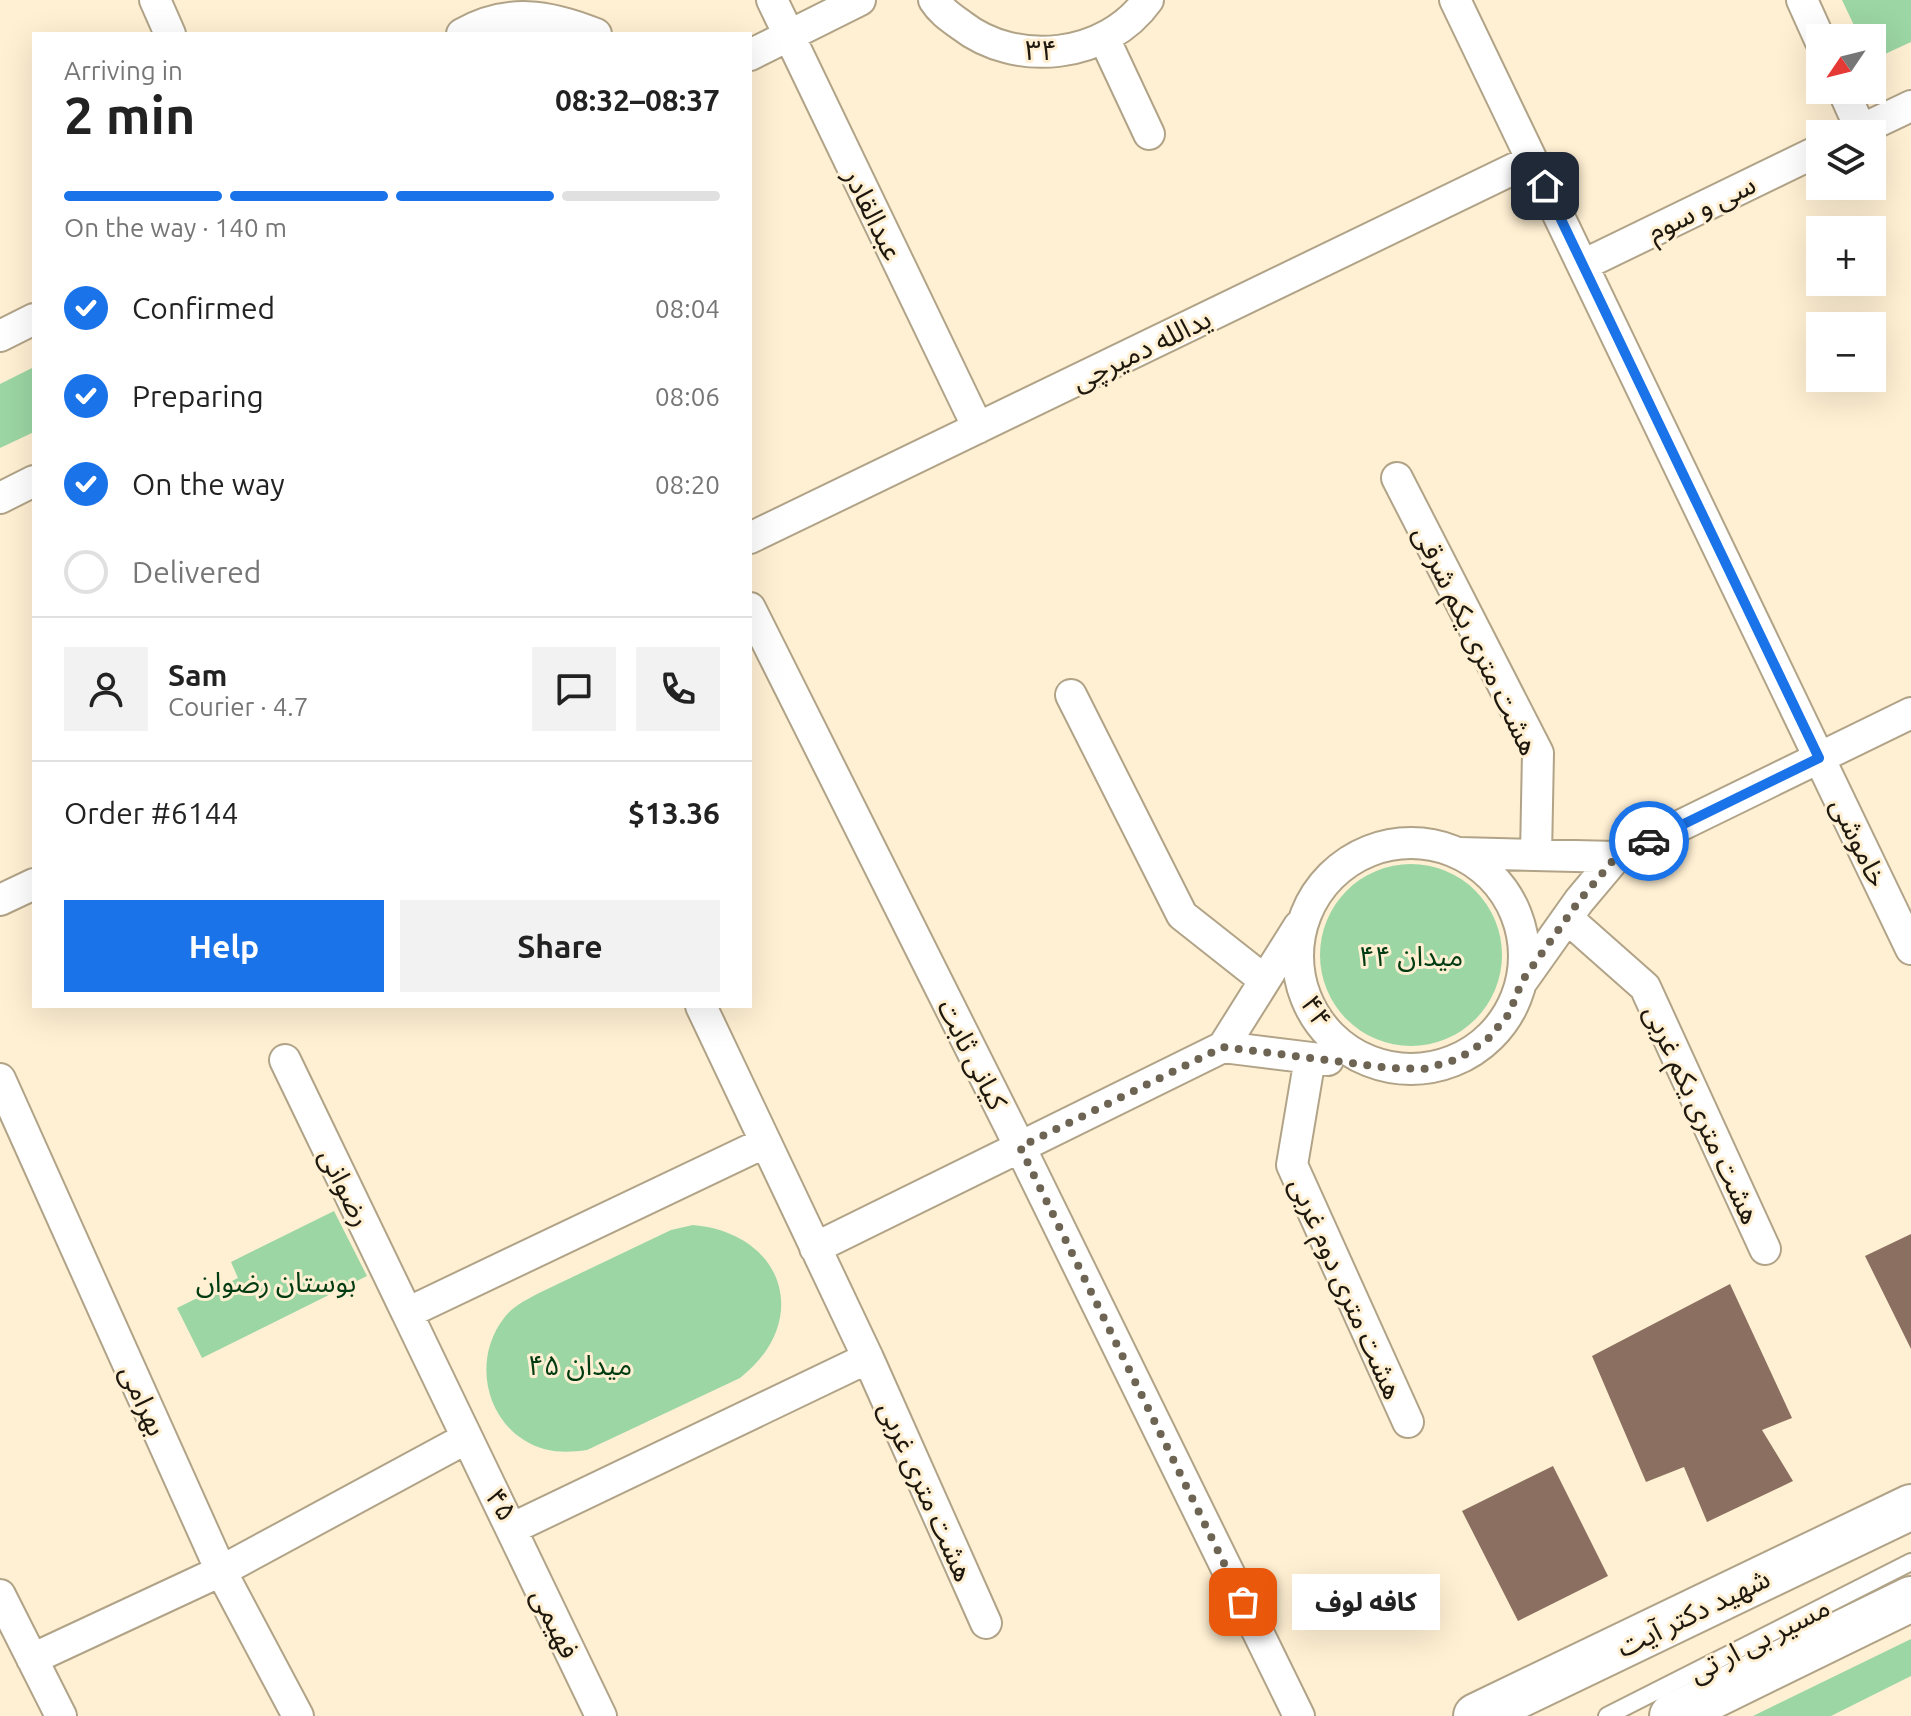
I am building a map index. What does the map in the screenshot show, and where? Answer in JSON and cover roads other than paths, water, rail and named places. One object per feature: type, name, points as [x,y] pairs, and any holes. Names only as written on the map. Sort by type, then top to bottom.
[{"type":"main road","name":"شهید دکتر آیت","points":[[1476,1716],[1911,1507]]},
{"type":"main road","points":[[1672,1716],[1911,1599]]},
{"type":"street","points":[[155,0],[169,32]]},
{"type":"street","name":"عبدالقادر","points":[[772,0],[978,428]]},
{"type":"street","points":[[752,54],[860,0]]},
{"type":"street","name":"۳۴","points":[[934,0],[939,8],[975,36],[1017,51],[1061,52],[1104,38],[1139,13],[1148,0]]},
{"type":"street","name":"خاموشی","points":[[1455,0],[1911,949]]},
{"type":"street","points":[[1802,0],[1813,24]]},
{"type":"street","points":[[469,19],[520,16],[562,20],[591,32]]},
{"type":"street","points":[[1104,38],[1149,134]]},
{"type":"street","points":[[1882,120],[1911,106]]},
{"type":"street","name":"سی و سوم","points":[[1583,265],[1806,157]]},
{"type":"street","name":"یدالله دمیرچی","points":[[752,537],[1532,160]]},
{"type":"street","points":[[0,336],[32,320]]},
{"type":"street","name":"هشت متری یکم شرقی","points":[[1397,478],[1538,753],[1536,855]]},
{"type":"street","points":[[0,498],[32,482]]},
{"type":"street","name":"کیانی ثابت","points":[[752,612],[1020,1147],[1299,1716]]},
{"type":"street","points":[[1071,695],[1182,915],[1263,979]]},
{"type":"street","points":[[1522,981],[1616,857],[1911,713]]},
{"type":"street","name":"۴۴","points":[[1423,842],[1460,853],[1491,875],[1513,906],[1524,943],[1522,981],[1509,1014],[1478,1047],[1458,1059],[1424,1069],[1390,1068],[1360,1057],[1333,1038],[1313,1013],[1300,984],[1297,951],[1302,920],[1321,886],[1349,860],[1384,844],[1423,842]]},
{"type":"street","points":[[1460,853],[1616,857]]},
{"type":"street","points":[[0,900],[32,885]]},
{"type":"street","name":"هشت متری یکم غربی","points":[[1567,918],[1645,987],[1765,1249]]},
{"type":"street","points":[[815,1248],[1223,1047],[1302,920]]},
{"type":"street","points":[[702,1008],[868,1358]]},
{"type":"street","points":[[1223,1047],[1390,1068]]},
{"type":"street","name":"هشت متری دوم غربی","points":[[1310,1058],[1292,1165],[1408,1422]]},
{"type":"street","name":"رضوانی","points":[[285,1060],[407,1313]]},
{"type":"street","name":"بهرامی","points":[[0,1079],[221,1571],[298,1716]]},
{"type":"street","points":[[407,1313],[764,1143]]},
{"type":"street","name":"۴۵","points":[[407,1313],[511,1529],[868,1358]]},
{"type":"street","name":"هشت متری غربی","points":[[868,1358],[986,1623]]},
{"type":"street","points":[[32,1659],[221,1571],[467,1438]]},
{"type":"street","name":"فهیمی","points":[[511,1529],[601,1716]]},
{"type":"street","points":[[0,1595],[61,1716]]},
{"type":"lane","name":"مسیر بی ار تی","points":[[1607,1716],[1911,1562]]},
{"type":"place","name":"کافه لوف","points":[[1243,1602]]},
{"type":"park label","name":"میدان ۴۴","points":[[1411,955]]},
{"type":"park label","name":"بوستان رضوان","points":[[276,1281]]},
{"type":"park label","name":"میدان ۴۵","points":[[580,1364]]}]
